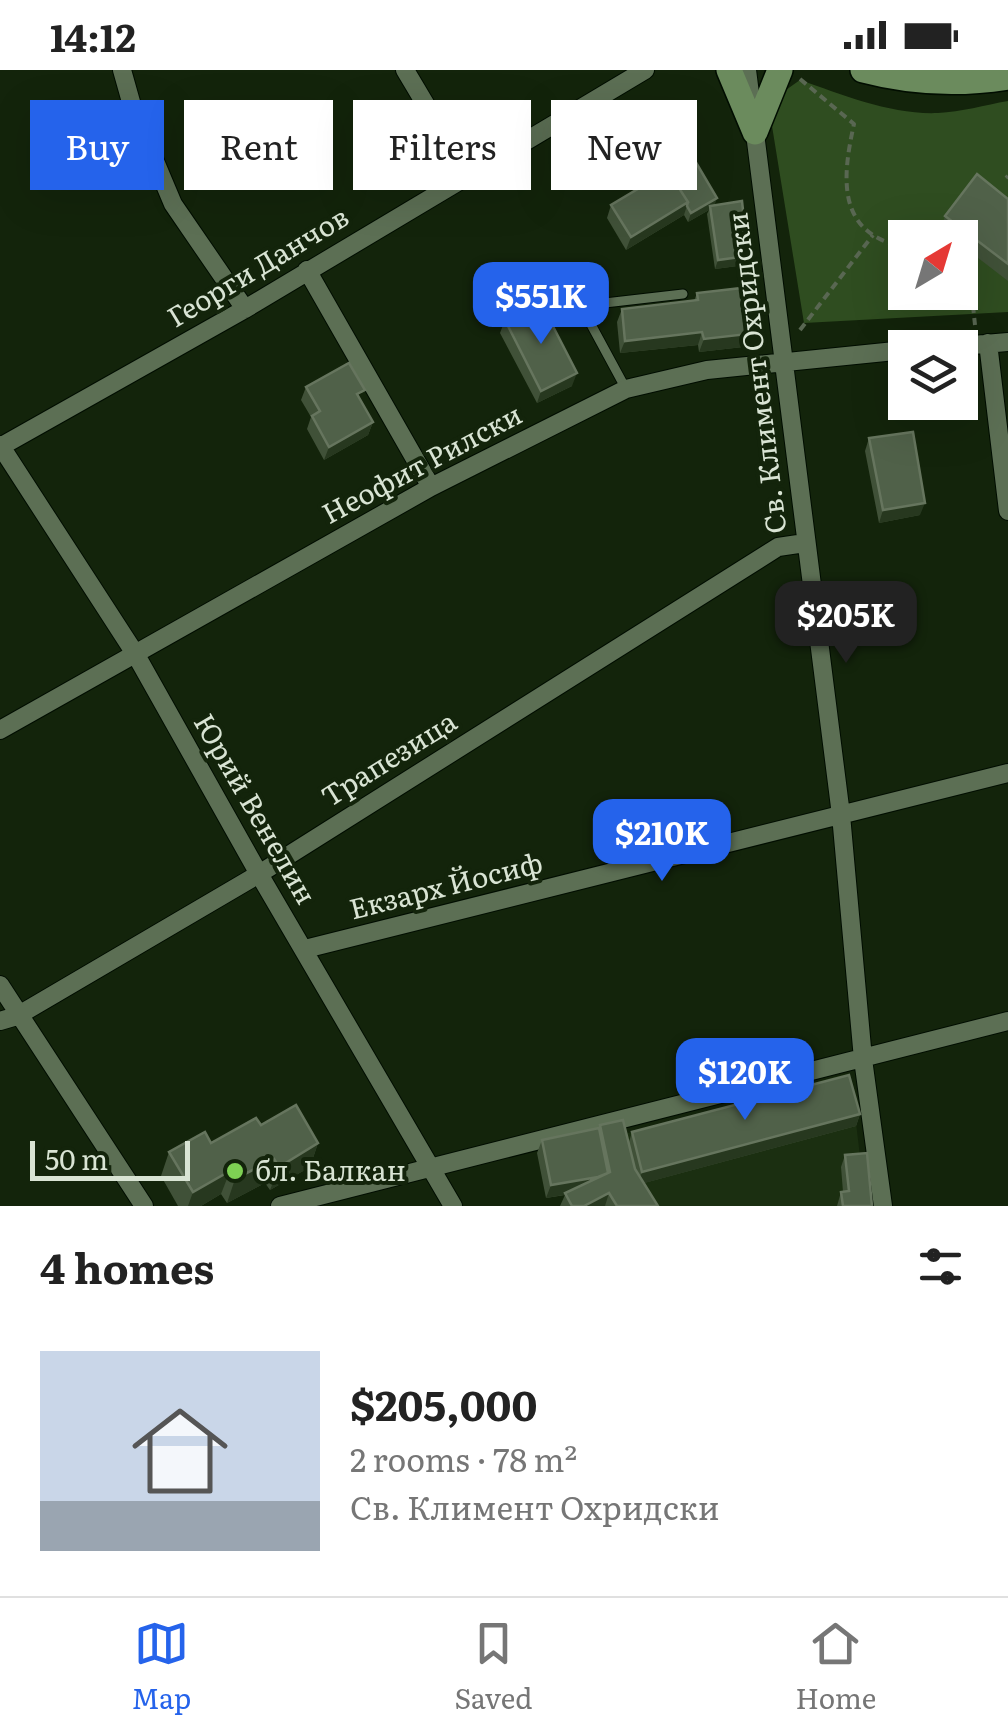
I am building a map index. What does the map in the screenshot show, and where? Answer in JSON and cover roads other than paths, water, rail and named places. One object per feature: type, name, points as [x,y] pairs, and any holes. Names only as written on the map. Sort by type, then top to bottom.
[{"type":"main road","points":[[730,70],[756,132]]},
{"type":"main road","points":[[756,132],[780,70]]},
{"type":"main road","points":[[863,70],[901,80],[944,83],[1008,77]]},
{"type":"street","points":[[122,70],[132,110],[173,204],[244,309]]},
{"type":"street","points":[[405,70],[423,100]]},
{"type":"street","name":"Георги Данчов","points":[[531,137],[645,70]]},
{"type":"street","name":"Св. Климент Охридски","points":[[747,70],[841,815],[862,1059],[884,1206]]},
{"type":"street","name":"Георги Данчов","points":[[0,446],[244,309],[440,190]]},
{"type":"street","points":[[308,270],[431,487]]},
{"type":"street","points":[[978,345],[1008,342]]},
{"type":"street","points":[[988,344],[1008,511]]},
{"type":"street","name":"Неофит Рилски","points":[[0,730],[431,487],[626,388],[706,370],[888,352]]},
{"type":"street","name":"Юрий Венелин","points":[[0,446],[136,655],[452,1206]]},
{"type":"street","name":"Трапезица","points":[[9,1018],[259,874],[778,546],[805,543]]},
{"type":"street","name":"Екзарх Йосиф","points":[[304,950],[1008,773]]},
{"type":"street","points":[[0,985],[9,1018],[144,1206]]},
{"type":"street","points":[[280,1206],[1008,1020]]},
{"type":"lane","points":[[626,388],[587,317],[589,309],[596,304],[683,294]]},
{"type":"place","name":"бл. Балкан","points":[[235,1171]]}]
